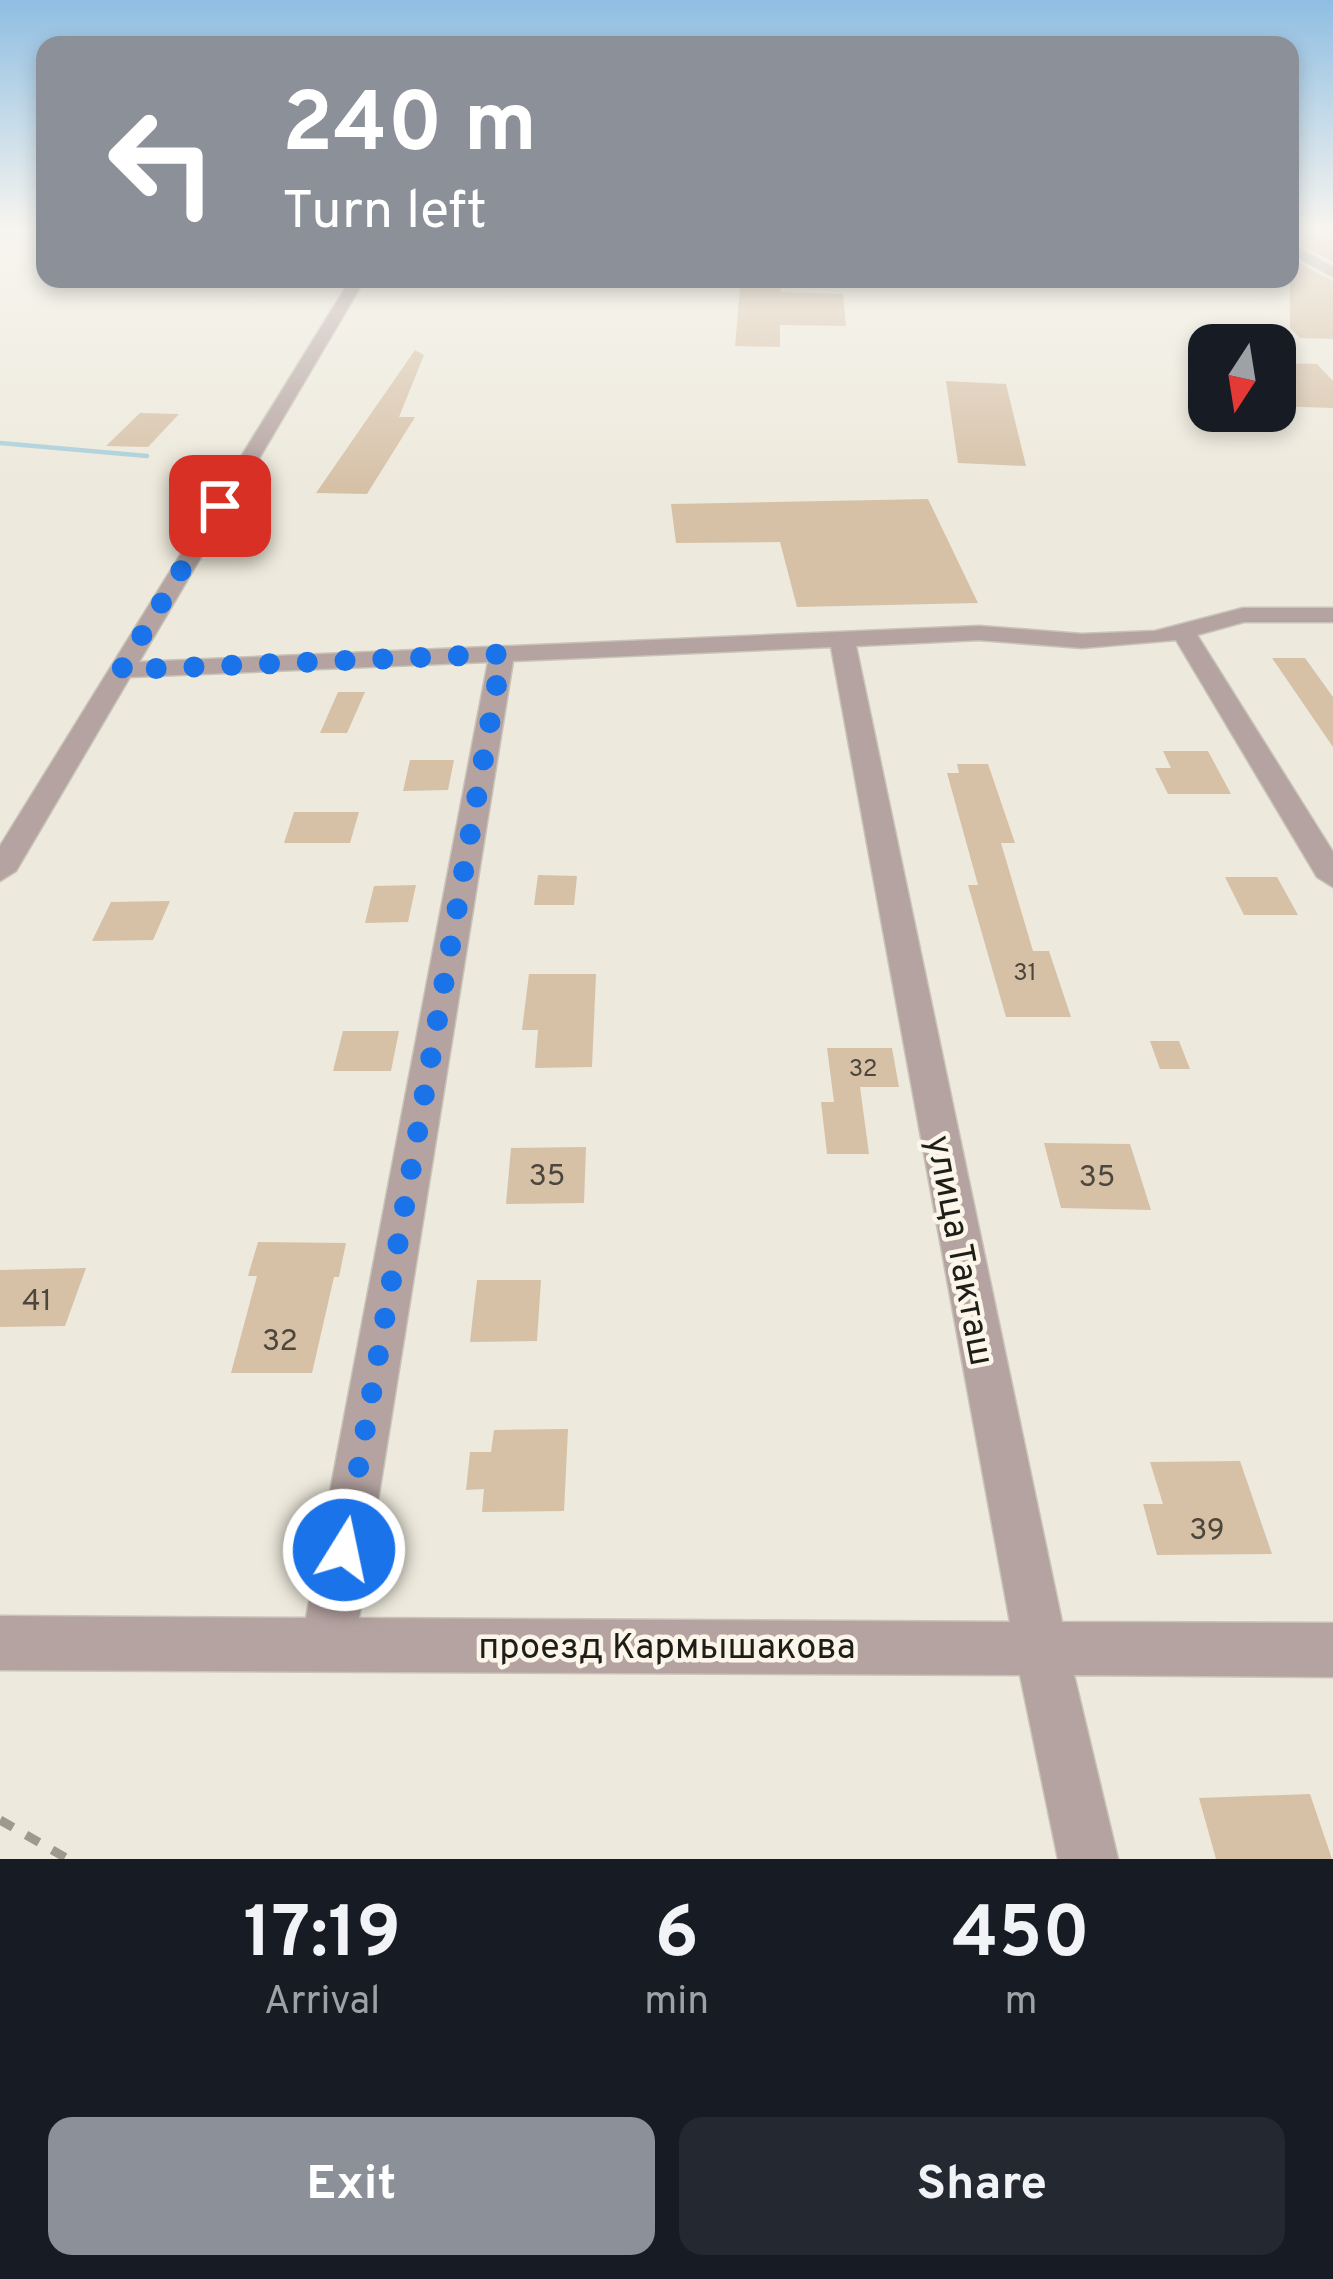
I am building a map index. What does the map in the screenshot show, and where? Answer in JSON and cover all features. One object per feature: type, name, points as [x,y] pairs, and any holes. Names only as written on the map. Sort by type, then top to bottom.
[{"type":"street","points":[[0,871],[337,314]]},
{"type":"street","points":[[121,670],[979,633],[1082,641],[1156,638],[1243,615],[1333,615]]},
{"type":"street","points":[[1182,630],[1333,877]]},
{"type":"street","name":"улица Такташ","points":[[842,639],[1041,1647],[1088,1859]]},
{"type":"street","points":[[328,1644],[502,654]]},
{"type":"street","name":"проезд Кармышакова","points":[[0,1643],[1333,1650]]},
{"type":"path","points":[[0,1820],[68,1859]]},
{"type":"building","points":[[738,314],[845,314],[846,326],[780,325],[780,347],[735,346]]},
{"type":"building","points":[[1290,314],[1333,314],[1333,339],[1300,338],[1296,324],[1290,324]]},
{"type":"building","points":[[415,350],[424,355],[399,417],[415,417],[367,494],[316,493]]},
{"type":"building","points":[[1296,364],[1317,364],[1333,381],[1333,408],[1296,407]]},
{"type":"building","points":[[946,381],[1006,384],[1026,466],[958,463]]},
{"type":"building","points":[[140,413],[179,414],[148,447],[106,446]]},
{"type":"building","points":[[928,499],[978,603],[797,607],[780,542],[676,543],[671,504]]},
{"type":"building","points":[[1272,658],[1305,658],[1333,697],[1333,747]]},
{"type":"building","points":[[338,692],[365,692],[347,733],[320,733]]},
{"type":"building","points":[[1163,751],[1208,751],[1231,794],[1168,794],[1155,768],[1171,768]]},
{"type":"building","points":[[410,760],[454,760],[448,790],[403,791]]},
{"type":"building","points":[[957,764],[988,764],[1015,843],[1001,843],[1033,951],[1049,951],[1071,1017],[1006,1017],[968,885],[978,885],[947,773],[959,773]]},
{"type":"building","points":[[294,812],[359,812],[350,843],[284,843]]},
{"type":"building","points":[[538,875],[577,876],[574,905],[534,905]]},
{"type":"building","points":[[1225,877],[1277,877],[1298,915],[1244,915]]},
{"type":"building","points":[[416,885],[408,922],[365,923],[374,886]]},
{"type":"building","points":[[170,901],[153,940],[92,941],[111,902]]},
{"type":"building","points":[[529,974],[596,974],[592,1067],[535,1068],[538,1030],[522,1030]]},
{"type":"building","points":[[343,1031],[399,1031],[391,1071],[333,1071]]},
{"type":"building","points":[[1150,1041],[1179,1041],[1190,1069],[1160,1069]]},
{"type":"building","points":[[827,1048],[892,1048],[899,1087],[860,1087],[869,1154],[827,1154],[821,1102],[834,1102]]},
{"type":"building","points":[[1044,1143],[1130,1144],[1151,1210],[1061,1208]]},
{"type":"building","points":[[586,1147],[584,1203],[506,1204],[511,1148]]},
{"type":"building","points":[[258,1242],[346,1243],[312,1373],[231,1373],[257,1276],[248,1276]]},
{"type":"building","points":[[86,1268],[65,1326],[0,1327],[0,1270]]},
{"type":"building","points":[[477,1280],[541,1280],[537,1341],[470,1342]]},
{"type":"building","points":[[568,1429],[564,1511],[482,1512],[484,1489],[466,1490],[470,1452],[491,1452],[494,1430]]},
{"type":"building","points":[[1240,1461],[1272,1554],[1157,1555],[1143,1504],[1163,1504],[1150,1462]]},
{"type":"building","points":[[1310,1794],[1332,1859],[1216,1859],[1199,1798]]},
{"type":"waterway","points":[[0,443],[147,456]]},
{"type":"route","points":[[220,506],[121,670],[502,654],[344,1550]]}]
